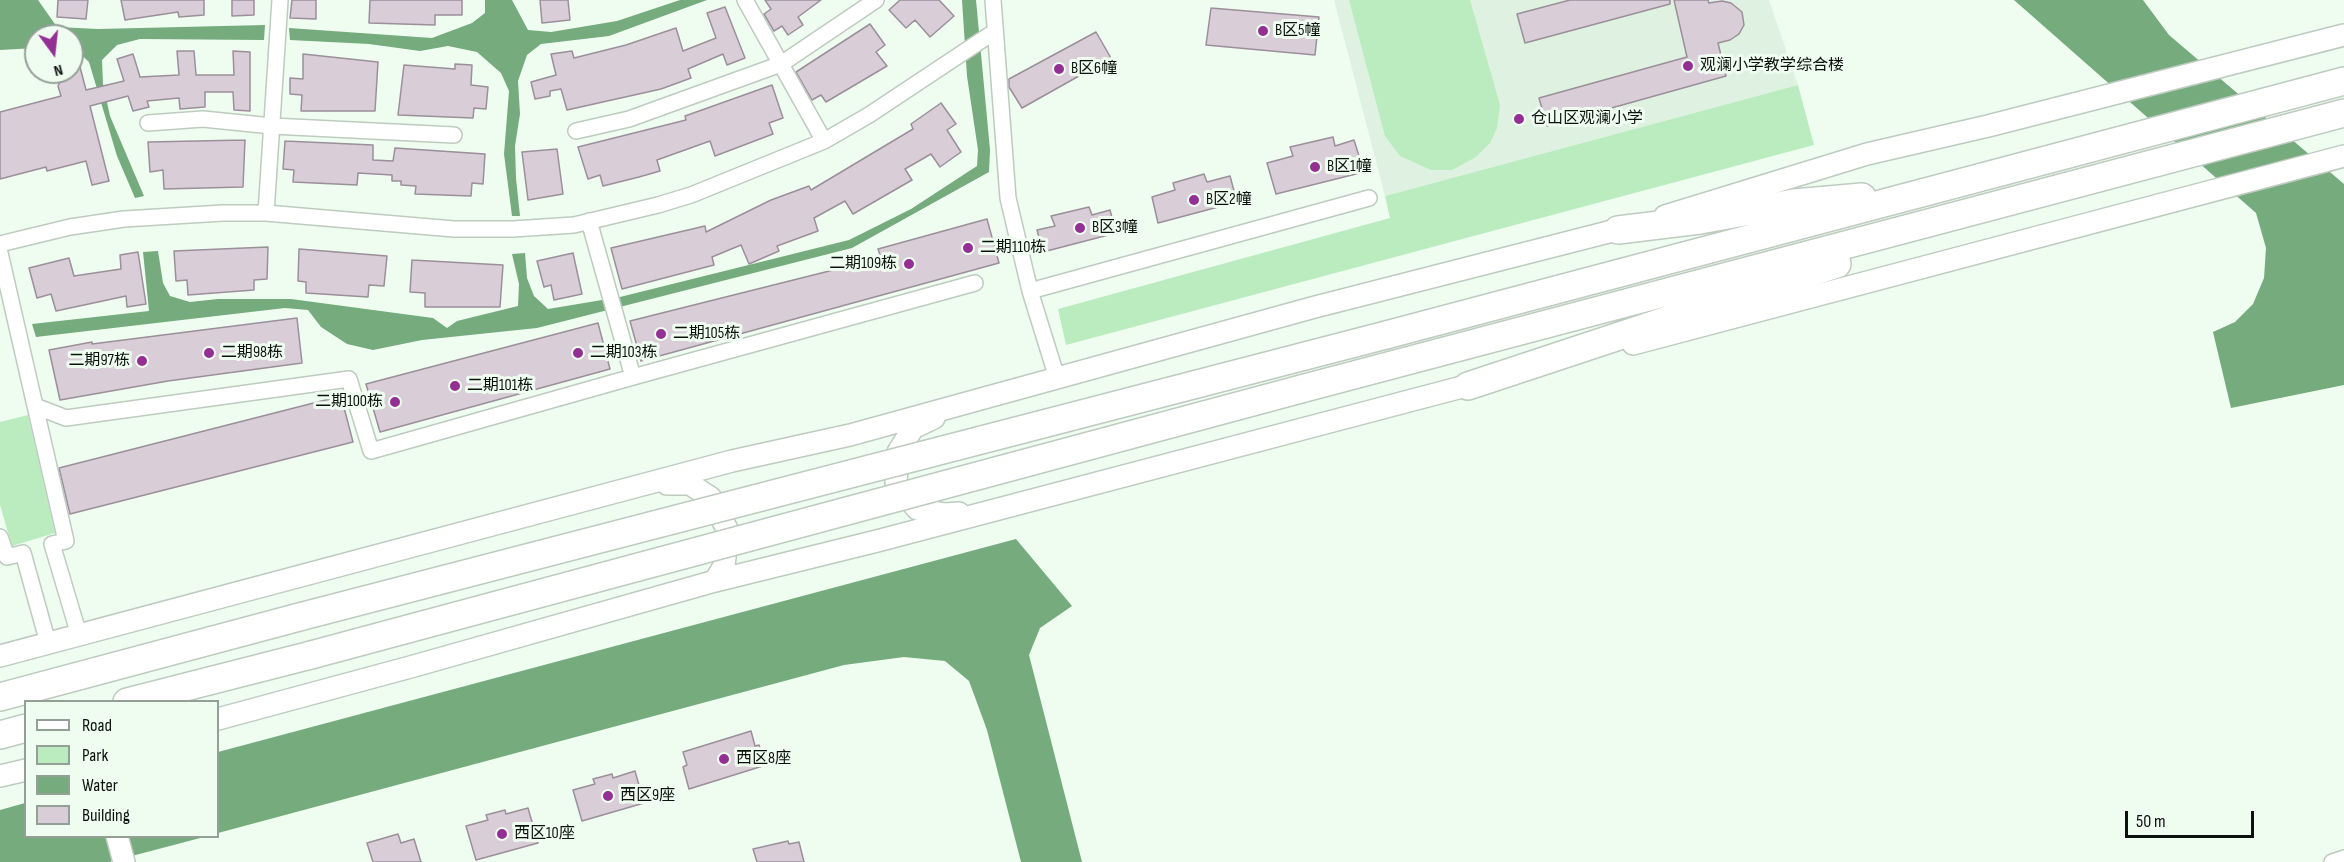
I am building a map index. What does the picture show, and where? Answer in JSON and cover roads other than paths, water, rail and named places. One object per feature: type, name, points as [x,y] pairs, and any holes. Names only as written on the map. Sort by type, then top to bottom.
[{"type":"highway","points":[[0,697],[303,616],[1938,191],[2344,81]]},
{"type":"highway","points":[[135,700],[2344,113]]},
{"type":"highway","points":[[1468,386],[1716,303],[2179,155]]},
{"type":"highway","points":[[1618,230],[1700,220],[1794,203],[1938,191]]},
{"type":"highway","points":[[0,735],[24,729]]},
{"type":"main road","points":[[0,656],[958,405],[1315,307],[1618,230],[1867,154],[2344,35]]},
{"type":"main road","points":[[219,719],[715,580],[988,511],[2344,156]]},
{"type":"main road","points":[[958,405],[913,429],[898,452],[896,483],[917,509],[945,514],[988,511]]},
{"type":"main road","points":[[648,485],[690,484],[711,498],[728,531],[724,566],[715,580]]},
{"type":"main road","points":[[0,776],[24,770]]},
{"type":"main road","points":[[117,838],[124,862]]},
{"type":"street","points":[[266,213],[280,0]]},
{"type":"street","points":[[745,0],[824,141]]},
{"type":"street","points":[[576,131],[629,119],[781,63],[876,0]]},
{"type":"street","points":[[993,0],[988,36],[1008,198],[1030,291],[1057,378]]},
{"type":"street","points":[[0,244],[70,227],[124,219],[266,213],[454,230],[513,229],[590,221],[658,206],[722,184],[824,141],[869,115],[988,36]]},
{"type":"street","points":[[148,123],[203,119],[272,126],[454,135]]},
{"type":"street","points":[[1030,291],[1369,198]]},
{"type":"street","points":[[590,221],[633,377]]},
{"type":"street","points":[[0,253],[66,541],[52,544],[79,635]]},
{"type":"street","points":[[35,406],[66,418],[349,380],[371,451],[975,283]]},
{"type":"street","points":[[0,537],[7,557],[23,552],[48,643]]},
{"type":"street","points":[[2332,862],[2344,858]]},
{"type":"water","points":[[0,0],[38,0],[55,24],[24,24],[24,49],[0,50]]},
{"type":"water","points":[[485,0],[512,0],[528,30],[551,32],[617,21],[680,0],[707,0],[609,36],[541,44],[527,55],[518,81],[520,114],[515,146],[520,216],[512,216],[504,154],[509,91],[501,73],[477,52],[448,46],[420,51],[369,44],[290,40],[289,28],[432,38],[472,23],[485,13]]},
{"type":"water","points":[[962,0],[976,0],[990,150],[989,172],[852,248],[537,328],[422,340],[373,350],[347,344],[321,327],[308,310],[285,308],[36,337],[32,324],[149,311],[143,252],[158,251],[163,283],[170,296],[190,302],[218,299],[291,299],[433,318],[447,328],[457,321],[518,306],[519,284],[512,254],[525,253],[527,278],[534,296],[548,309],[620,297],[849,240],[911,209],[977,166],[978,150],[967,76]]},
{"type":"water","points":[[2014,0],[2143,0],[2169,35],[2344,184],[2344,385],[2231,408],[2213,332],[2235,322],[2253,304],[2264,278],[2266,248],[2256,213]]},
{"type":"water","points":[[265,25],[264,40],[140,39],[117,45],[102,60],[103,84],[110,116],[144,196],[135,198],[117,156],[89,62],[84,57],[84,28]]},
{"type":"water","points":[[1016,539],[1072,606],[1040,628],[1029,655],[1082,862],[1021,862],[987,730],[969,681],[945,661],[904,657],[844,665],[219,833],[219,752]]},
{"type":"water","points":[[24,803],[24,838],[200,838],[109,862],[0,862],[0,810]]},
{"type":"place","name":"B区5幢","points":[[1263,31]]},
{"type":"place","name":"观澜小学教学综合楼","points":[[1688,66]]},
{"type":"place","name":"B区6幢","points":[[1059,69]]},
{"type":"place","name":"仓山区观澜小学","points":[[1519,119]]},
{"type":"place","name":"B区1幢","points":[[1315,167]]},
{"type":"place","name":"B区2幢","points":[[1194,200]]},
{"type":"place","name":"B区3幢","points":[[1080,228]]},
{"type":"place","name":"二期110栋","points":[[968,248]]},
{"type":"place","name":"二期109栋","points":[[909,264]]},
{"type":"place","name":"二期105栋","points":[[661,334]]},
{"type":"place","name":"二期98栋","points":[[209,353]]},
{"type":"place","name":"二期103栋","points":[[578,353]]},
{"type":"place","name":"二期97栋","points":[[142,361]]},
{"type":"place","name":"二期101栋","points":[[455,386]]},
{"type":"place","name":"二期100栋","points":[[395,402]]},
{"type":"place","name":"西区8座","points":[[724,759]]},
{"type":"place","name":"西区9座","points":[[608,796]]},
{"type":"place","name":"西区10座","points":[[502,834]]}]
